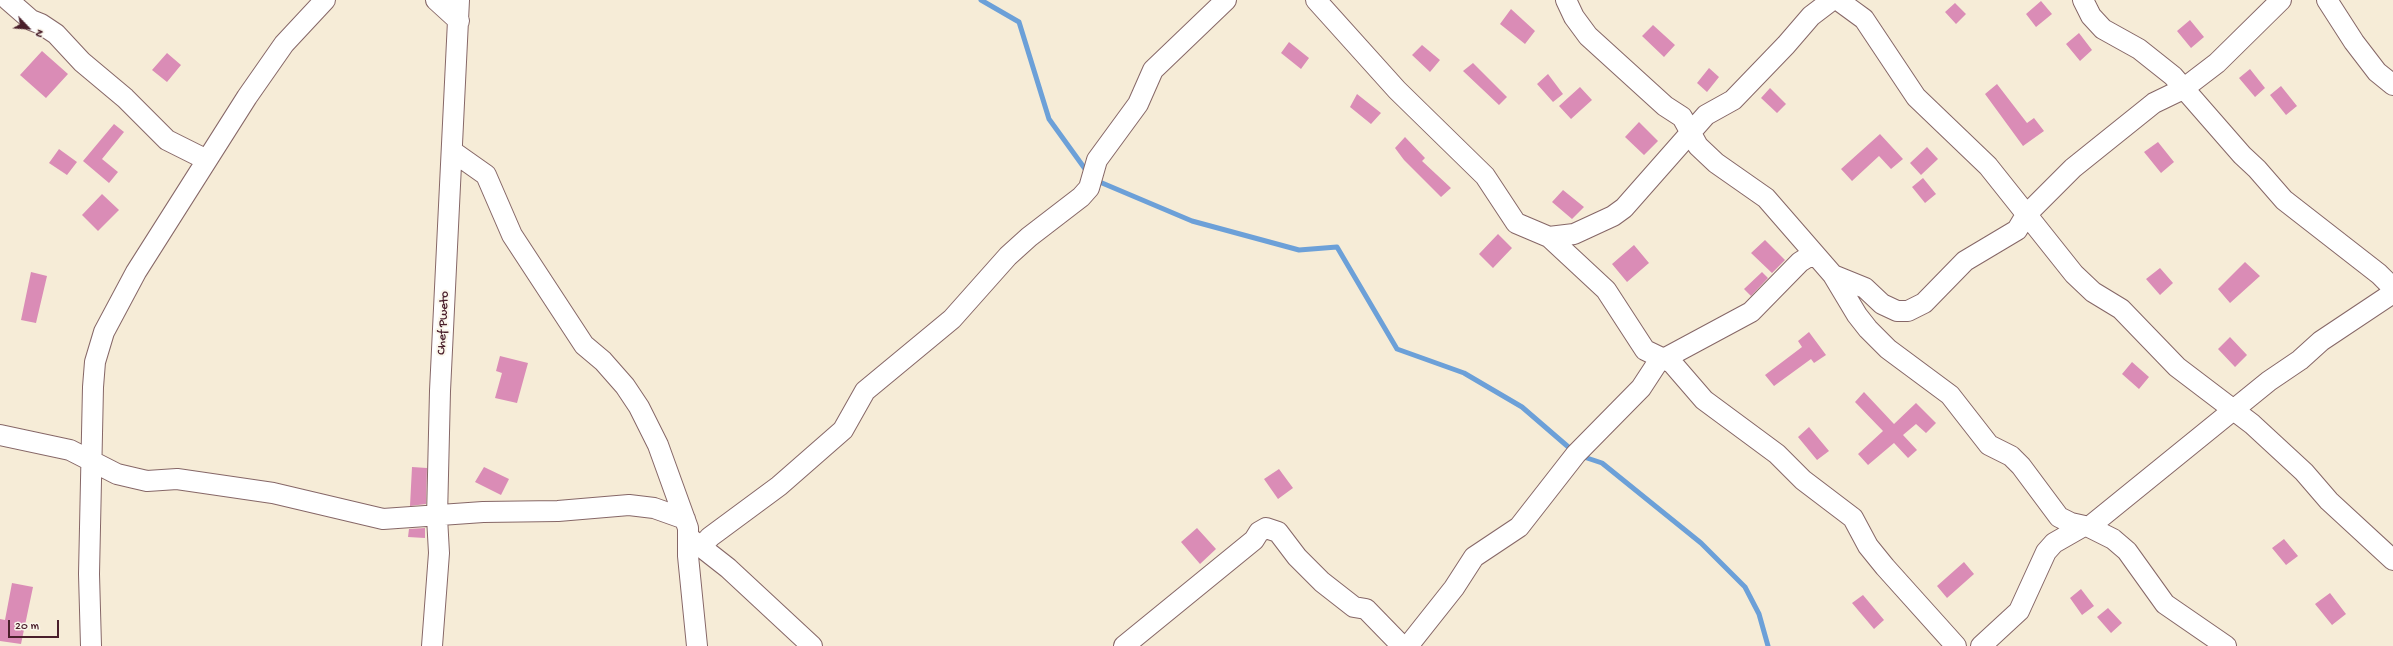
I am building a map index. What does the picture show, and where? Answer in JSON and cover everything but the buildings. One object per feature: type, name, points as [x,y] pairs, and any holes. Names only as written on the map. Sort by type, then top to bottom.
[{"type":"street","points":[[8,0],[31,20],[41,24],[56,34],[82,62],[125,98],[167,140],[207,160]]},
{"type":"street","points":[[91,646],[89,574],[94,362],[104,332],[136,272],[207,160],[284,44],[325,0]]},
{"type":"street","points":[[436,0],[459,21]]},
{"type":"street","name":"Chef Pweto","points":[[432,646],[439,553],[437,517],[440,391],[460,0]]},
{"type":"street","points":[[692,534],[710,537],[778,486],[843,430],[865,391],[952,319],[1008,256],[1029,237],[1081,197],[1089,188],[1097,160],[1138,104],[1153,70],[1226,0]]},
{"type":"street","points":[[1316,0],[1397,90],[1485,176],[1516,223],[1549,237],[1606,290],[1645,350],[1663,358],[1681,372],[1704,400],[1777,454],[1803,480],[1853,518],[1868,546],[1884,567],[1956,646]]},
{"type":"street","points":[[1566,0],[1574,17],[1588,36],[1665,106],[1682,117],[1690,135],[1698,146],[1716,163],[1766,198],[1805,242],[1816,257],[1833,274],[1857,315],[1868,329],[1888,349],[1950,395],[1989,445],[2011,456],[2021,466],[2059,517],[2113,538],[2122,546],[2165,604],[2226,646]]},
{"type":"street","points":[[1549,237],[1574,234],[1613,216],[1624,208],[1690,135],[1706,115],[1733,100],[1786,45],[1811,16],[1832,0]]},
{"type":"street","points":[[1838,0],[1864,19],[1916,97],[1988,166],[2055,248],[2074,274],[2093,292],[2121,308],[2177,366],[2235,410],[2290,458],[2329,501],[2393,560]]},
{"type":"street","points":[[2082,0],[2091,16],[2103,29],[2152,58],[2173,76],[2182,89],[2284,200],[2379,274],[2393,288]]},
{"type":"street","points":[[1833,274],[1865,288],[1882,304],[1897,311],[1908,311],[1924,303],[1965,261],[2017,230],[2026,214],[2073,168],[2154,103],[2182,89],[2217,63],[2281,0]]},
{"type":"street","points":[[2327,0],[2371,65],[2393,85]]},
{"type":"street","points":[[452,151],[486,175],[512,235],[584,345],[615,374],[639,407],[658,444],[692,534],[688,556],[697,646]]},
{"type":"street","points":[[1408,646],[1439,604],[1454,588],[1474,557],[1519,528],[1576,454],[1628,402],[1658,362],[1751,312],[1800,262],[1808,257],[1816,257]]},
{"type":"street","points":[[1980,646],[2019,611],[2046,552],[2054,543],[2086,527],[2182,454],[2216,423],[2235,410],[2321,341],[2393,293]]},
{"type":"street","points":[[0,435],[70,450],[117,474],[147,481],[177,479],[272,493],[383,519],[437,517],[483,512],[558,511],[628,505],[654,508],[692,534],[812,646]]},
{"type":"street","points":[[2054,543],[2059,517]]},
{"type":"street","points":[[1124,646],[1254,540],[1259,532],[1266,528],[1278,532],[1297,557],[1322,582],[1354,607],[1366,609],[1402,646]]},
{"type":"waterway","points":[[981,0],[1019,22],[1049,119],[1088,173]]},
{"type":"waterway","points":[[1095,180],[1192,221],[1299,250],[1337,247],[1397,349],[1464,373],[1522,407],[1573,451]]},
{"type":"waterway","points":[[1581,456],[1602,463],[1701,543],[1745,587],[1759,614],[1768,646]]}]
